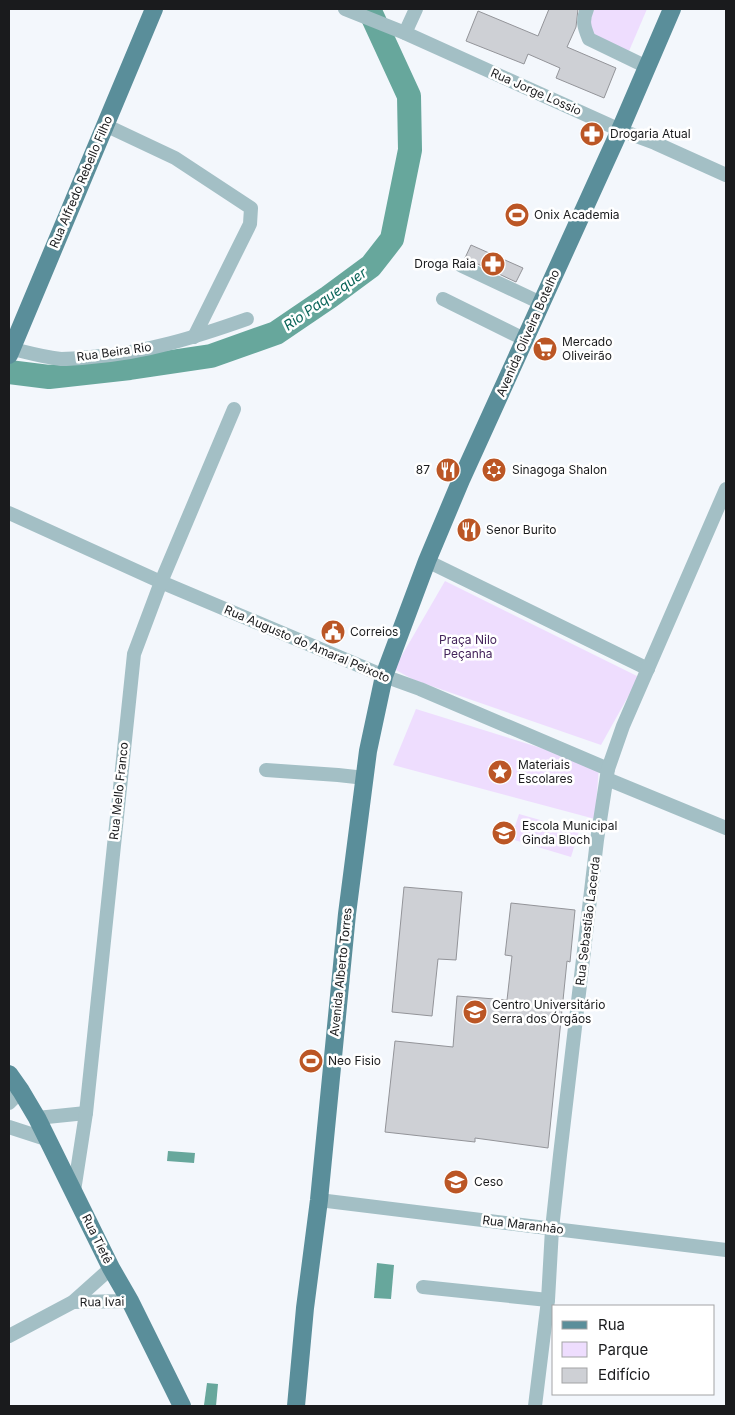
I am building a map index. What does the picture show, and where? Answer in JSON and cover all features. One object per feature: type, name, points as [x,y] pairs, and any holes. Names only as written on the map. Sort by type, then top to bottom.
[{"type":"main road","name":"Rua Alfredo Rebello Filho","points":[[10,350],[154,9]]},
{"type":"main road","name":"Avenida Oliveira Botelho","points":[[390,659],[427,561],[461,480],[620,130],[672,9]]},
{"type":"main road","name":"Avenida Alberto Torres","points":[[296,1406],[305,1308],[320,1200],[347,914],[365,778],[384,676],[390,659]]},
{"type":"main road","name":"Rua Tietê","points":[[9,1074],[15,1097],[37,1118],[182,1406]]},
{"type":"street","name":"Rua Jorge Lossio","points":[[345,9],[399,30],[620,130],[655,143],[726,175]]},
{"type":"street","points":[[399,30],[416,9]]},
{"type":"street","points":[[587,9],[584,17],[584,27],[589,39],[647,67]]},
{"type":"street","points":[[105,125],[175,158],[251,208],[250,224],[194,337]]},
{"type":"street","points":[[462,266],[541,303]]},
{"type":"street","points":[[443,299],[524,339]]},
{"type":"street","name":"Rua Beira Rio","points":[[10,350],[63,359],[104,356],[144,350],[194,337],[246,319]]},
{"type":"street","name":"Rua Mello Franco","points":[[74,1191],[86,1113],[134,654],[161,582],[234,409]]},
{"type":"street","name":"Rua Sebastião Lacerda","points":[[535,1406],[548,1300],[552,1229],[597,840],[607,774],[623,726],[726,489]]},
{"type":"street","name":"Rua Augusto do Amaral Peixoto","points":[[9,513],[161,582],[384,676],[420,689],[726,828]]},
{"type":"street","points":[[427,561],[648,669]]},
{"type":"street","points":[[266,770],[365,778]]},
{"type":"street","points":[[37,1118],[86,1113]]},
{"type":"street","points":[[9,1127],[48,1140]]},
{"type":"street","name":"Rua Maranhão","points":[[320,1200],[726,1250]]},
{"type":"street","name":"Rua Ivai","points":[[9,1336],[73,1302],[111,1268]]},
{"type":"street","points":[[423,1287],[548,1300]]},
{"type":"street","name":"Rua Ivai","points":[[73,1302],[130,1301]]},
{"type":"green space","points":[[594,9],[647,9],[629,51],[593,36],[591,22]]},
{"type":"green space","name":"Praça Nilo Peçanha","points":[[445,581],[639,677],[601,745],[414,680],[394,669]]},
{"type":"green space","points":[[416,709],[599,766],[595,819],[393,765]]},
{"type":"green space","points":[[519,814],[579,831],[571,857],[511,839]]},
{"type":"shaded area","points":[[168,1151],[195,1153],[194,1163],[167,1161]]},
{"type":"shaded area","points":[[377,1263],[394,1265],[391,1299],[374,1298]]},
{"type":"shaded area","points":[[207,1383],[218,1384],[216,1406],[204,1405]]},
{"type":"building","points":[[549,9],[578,9],[576,27],[567,47],[616,68],[604,98],[556,78],[560,68],[528,54],[524,64],[466,41],[478,11],[538,36]]},
{"type":"building","name":"Droga Raia","points":[[471,245],[523,268],[516,282],[465,258]]},
{"type":"building","points":[[404,887],[462,892],[456,960],[438,959],[432,1016],[392,1012]]},
{"type":"building","points":[[511,903],[575,910],[570,962],[567,961],[548,1148],[475,1138],[475,1142],[385,1132],[395,1041],[453,1047],[457,996],[507,1000],[512,956],[505,955]]},
{"type":"waterway","name":"Rio Paquequer","points":[[9,372],[49,377],[211,356],[276,333],[371,266],[392,239],[410,150],[409,96],[369,9]]},
{"type":"place","name":"Drogaria Atual","points":[[592,134]]},
{"type":"place","name":"Onix Academia","points":[[517,215]]},
{"type":"place","name":"Droga Raia","points":[[493,264]]},
{"type":"place","name":"Mercado Oliveirão","points":[[545,349]]},
{"type":"place","name":"87","points":[[448,470]]},
{"type":"place","name":"Sinagoga Shalon","points":[[494,470]]},
{"type":"place","name":"Senor Burito","points":[[469,530]]},
{"type":"place","name":"Correios","points":[[333,632]]},
{"type":"place","name":"Materiais Escolares","points":[[500,772]]},
{"type":"place","name":"Escola Municipal Ginda Bloch","points":[[504,833]]},
{"type":"place","name":"Centro Universitário Serra dos Órgãos","points":[[475,1012]]},
{"type":"place","name":"Neo Fisio","points":[[311,1061]]},
{"type":"place","name":"Ceso","points":[[456,1182]]}]
